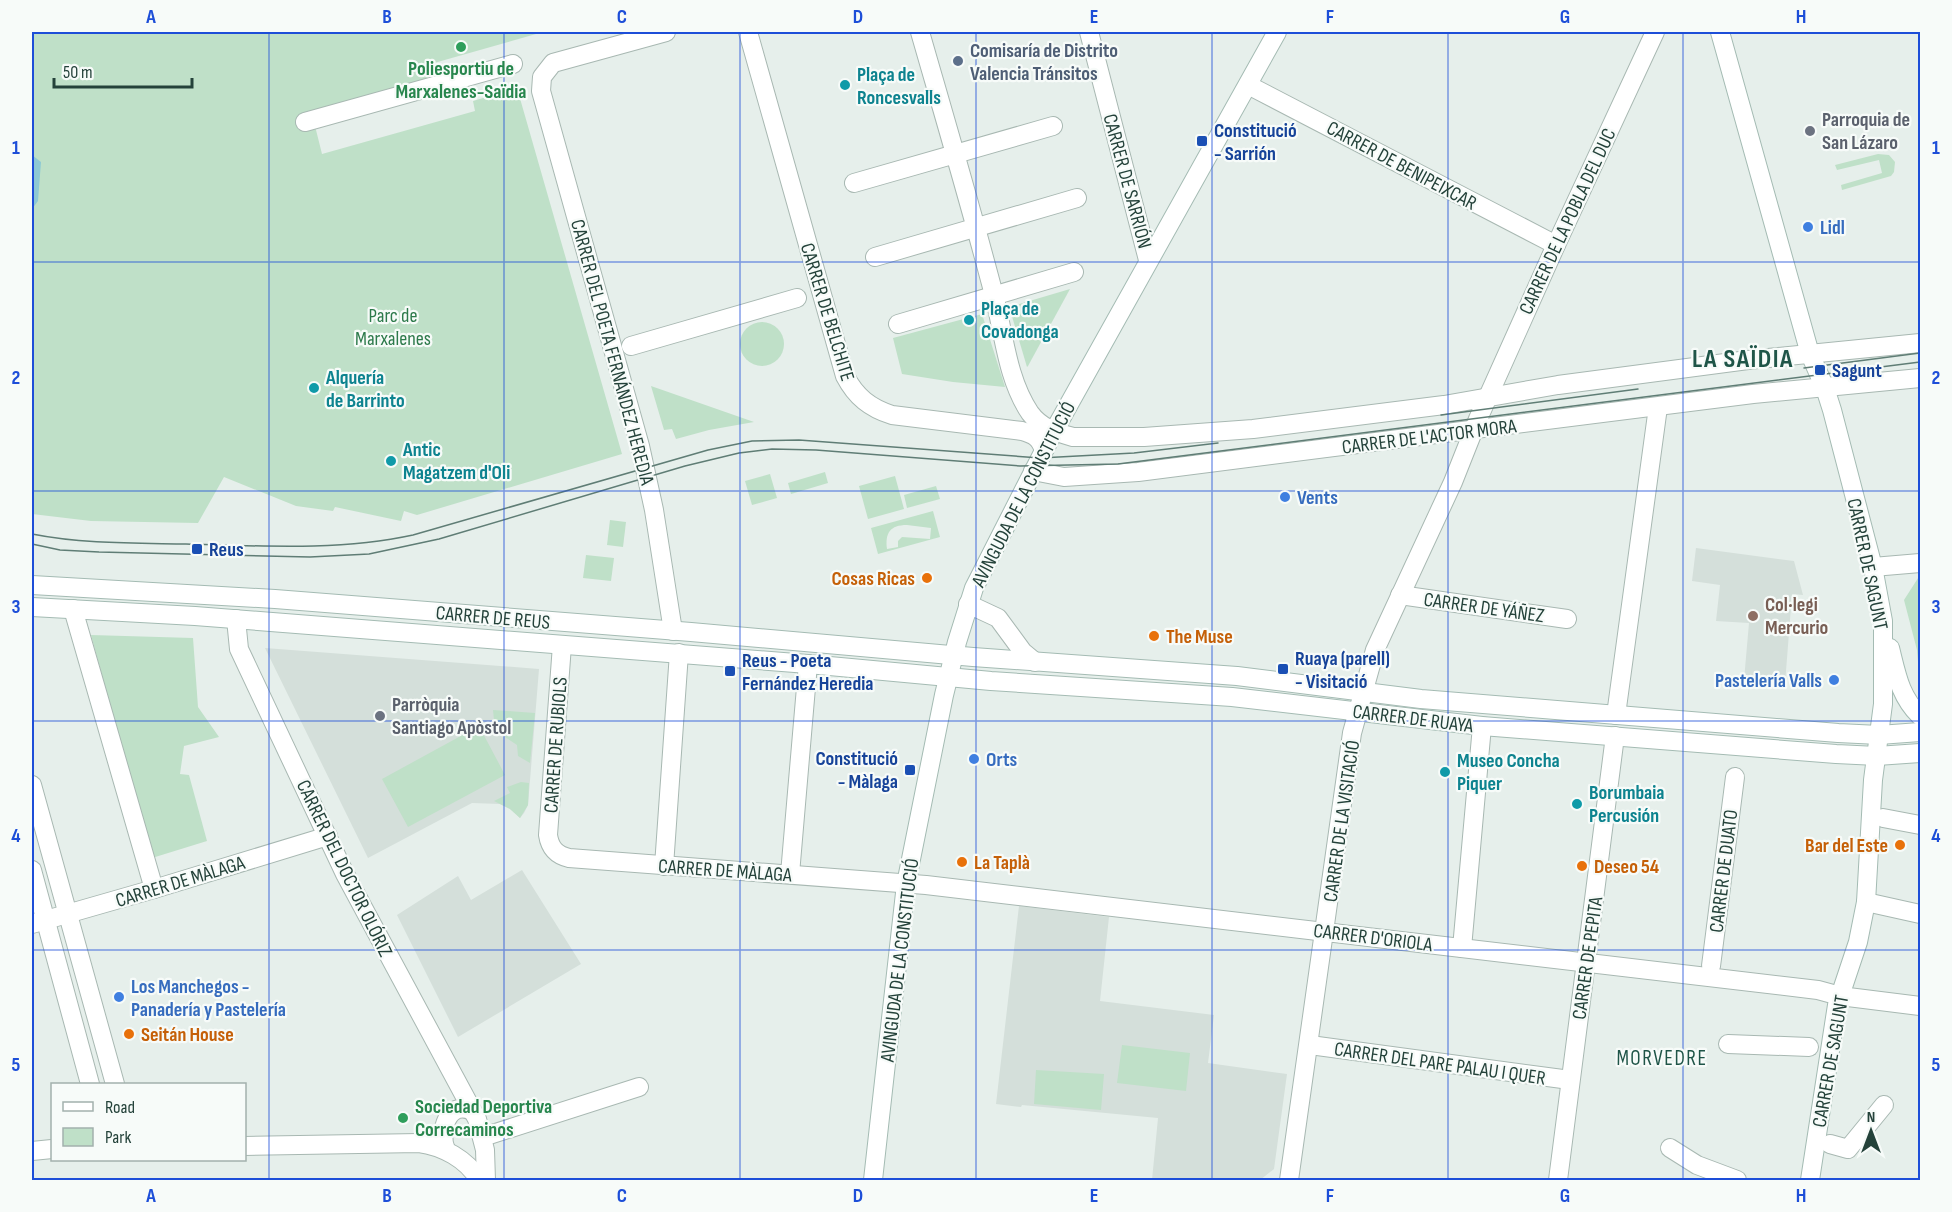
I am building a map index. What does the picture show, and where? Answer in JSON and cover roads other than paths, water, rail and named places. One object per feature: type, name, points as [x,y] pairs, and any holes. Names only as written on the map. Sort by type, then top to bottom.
[{"type":"street","points":[[617,38],[666,32]]},
{"type":"street","name":"CARRER DE BELCHITE","points":[[748,32],[845,376],[852,390],[876,410],[892,415],[1022,431]]},
{"type":"street","points":[[920,32],[994,295],[1014,378],[1030,413],[1044,427],[1054,431]]},
{"type":"street","name":"CARRER DE SARRIÓN","points":[[1089,32],[1148,260]]},
{"type":"street","name":"AVINGUDA DE LA CONSTITUCIÓ","points":[[877,1180],[906,884],[949,677],[968,604],[979,576],[1054,431],[1277,32]]},
{"type":"street","name":"CARRER DE LA POBLA DEL DUC","points":[[1485,405],[1655,32]]},
{"type":"street","name":"CARRER DE SAGUNT","points":[[1720,32],[1810,354],[1825,388],[1873,567],[1883,621],[1883,704],[1872,788],[1866,902],[1858,942],[1837,1005],[1810,1180]]},
{"type":"street","name":"CARRER DEL POETA FERNÁNDEZ HEREDIA","points":[[617,38],[553,63],[542,77],[541,91],[647,477],[673,631]]},
{"type":"street","points":[[305,122],[513,64]]},
{"type":"street","name":"CARRER DE BENIPEIXCAR","points":[[1248,85],[1556,245]]},
{"type":"street","points":[[854,183],[1053,126]]},
{"type":"street","points":[[875,256],[1077,198]]},
{"type":"street","points":[[898,324],[1074,272]]},
{"type":"street","points":[[631,346],[797,297]]},
{"type":"street","name":"CARRER DE L'ACTOR MORA","points":[[1054,431],[1072,436],[1171,436],[1276,426],[1444,405],[1485,405],[1623,377],[1920,343]]},
{"type":"street","name":"CARRER DE L'ACTOR MORA","points":[[1033,471],[1064,477],[1138,472],[1753,394],[1920,378]]},
{"type":"street","name":"CARRER DE LA VISITACIÓ","points":[[1289,1180],[1310,1045],[1352,733],[1375,650],[1453,482],[1485,405]]},
{"type":"street","points":[[1616,715],[1658,407]]},
{"type":"street","points":[[1022,431],[1030,425],[1030,413]]},
{"type":"street","points":[[1022,431],[1036,435],[1044,450]]},
{"type":"street","points":[[1873,567],[1920,563]]},
{"type":"street","name":"CARRER DE REUS","points":[[32,585],[214,595],[954,655]]},
{"type":"street","name":"CARRER DE YÁÑEZ","points":[[1401,595],[1567,619]]},
{"type":"street","points":[[968,604],[998,618],[1023,652],[1035,662]]},
{"type":"street","name":"CARRER DE REUS","points":[[32,607],[236,619],[679,653],[949,677]]},
{"type":"street","points":[[73,609],[153,889]]},
{"type":"street","name":"CARRER DEL DOCTOR OLÓRIZ","points":[[236,619],[239,649],[345,874],[477,1119],[484,1144],[486,1180]]},
{"type":"street","points":[[1883,621],[1900,688],[1908,704],[1920,716]]},
{"type":"street","name":"CARRER DE RUBIOLS","points":[[549,844],[562,645]]},
{"type":"street","points":[[664,866],[679,653]]},
{"type":"street","name":"CARRER DE RUAYA","points":[[954,655],[1237,676],[1421,699],[1616,715],[1880,735],[1920,732]]},
{"type":"street","points":[[790,874],[808,664]]},
{"type":"street","name":"CARRER DE RUAYA","points":[[949,677],[1243,698],[1482,726],[1877,756],[1920,753]]},
{"type":"street","points":[[1462,948],[1482,726]]},
{"type":"street","name":"CARRER DE PEPITA","points":[[1558,1180],[1569,1080],[1587,963],[1615,736]]},
{"type":"street","name":"CARRER DE DUATO","points":[[1711,966],[1735,777]]},
{"type":"street","points":[[32,785],[115,1083]]},
{"type":"street","points":[[1883,818],[1920,825]]},
{"type":"street","name":"CARRER DE MÀLAGA","points":[[38,922],[328,836]]},
{"type":"street","name":"CARRER DE MÀLAGA","points":[[549,844],[561,856],[569,858],[906,884]]},
{"type":"street","points":[[32,870],[38,922],[90,1083]]},
{"type":"street","name":"CARRER D'ORIOLA","points":[[906,884],[1325,931],[1818,990],[1840,996],[1920,1005]]},
{"type":"street","points":[[1866,902],[1920,914]]},
{"type":"street","points":[[1728,1044],[1809,1047]]},
{"type":"street","name":"CARRER DEL PARE PALAU I QUER","points":[[1310,1045],[1569,1080]]},
{"type":"street","points":[[246,1146],[419,1143],[433,1145],[467,1159],[476,1158],[484,1144],[639,1087]]},
{"type":"street","points":[[1830,1144],[1848,1149],[1884,1105]]},
{"type":"street","points":[[472,1111],[467,1108],[458,1109],[450,1115],[442,1134],[452,1154],[469,1167],[479,1180]]},
{"type":"street","points":[[1670,1148],[1697,1165],[1730,1180]]},
{"type":"street","points":[[32,1151],[51,1149]]},
{"type":"water","points":[[32,155],[41,162],[38,201],[32,209]]},
{"type":"tram line","points":[[1804,368],[1920,353]]},
{"type":"tram line","points":[[32,544],[60,550],[99,552],[310,557],[369,554],[439,539],[685,466],[739,453],[772,449],[816,450],[1020,466],[1118,464],[1920,362]]},
{"type":"tram line","points":[[1441,415],[1638,389]]},
{"type":"tram line","points":[[32,534],[70,540],[109,542],[271,546],[328,545],[385,540],[413,535],[708,450],[752,441],[799,440],[1040,458],[1134,453],[1218,443]]},
{"type":"place","name":"Poliesportiu de Marxalenes-Saïdia","points":[[461,47]]},
{"type":"place","name":"Comisaría de Distrito Valencia Tránsitos","points":[[958,61]]},
{"type":"place","name":"Plaça de Roncesvalls","points":[[845,85]]},
{"type":"place","name":"Parroquia de San Lázaro","points":[[1810,131]]},
{"type":"place","name":"Constitució - Sarrión","points":[[1202,141]]},
{"type":"place","name":"Lidl","points":[[1808,227]]},
{"type":"place","name":"Plaça de Covadonga","points":[[969,320]]},
{"type":"place","name":"Sagunt","points":[[1820,370]]},
{"type":"place","name":"Alquería de Barrinto","points":[[314,388]]},
{"type":"place","name":"Antic Magatzem d'Oli","points":[[391,461]]},
{"type":"place","name":"Vents","points":[[1285,497]]},
{"type":"place","name":"Reus","points":[[197,549]]},
{"type":"place","name":"Cosas Ricas","points":[[927,578]]},
{"type":"place","name":"Col·legi Mercurio","points":[[1753,616]]},
{"type":"place","name":"The Muse","points":[[1154,636]]},
{"type":"place","name":"Ruaya (parell) - Visitació","points":[[1283,669]]},
{"type":"place","name":"Reus - Poeta Fernández Heredia","points":[[730,671]]},
{"type":"place","name":"Pastelería Valls","points":[[1834,680]]},
{"type":"place","name":"Parròquia Santiago Apòstol","points":[[380,716]]},
{"type":"place","name":"Orts","points":[[974,759]]},
{"type":"place","name":"Constitució - Màlaga","points":[[910,770]]},
{"type":"place","name":"Museo Concha Piquer","points":[[1445,772]]},
{"type":"place","name":"Borumbaia Percusión","points":[[1577,804]]},
{"type":"place","name":"Bar del Este","points":[[1900,845]]},
{"type":"place","name":"La Taplà","points":[[962,862]]},
{"type":"place","name":"Deseo 54","points":[[1582,866]]},
{"type":"place","name":"Los Manchegos - Panadería y Pastelería","points":[[119,997]]},
{"type":"place","name":"Seitán House","points":[[129,1034]]},
{"type":"place","name":"Sociedad Deportiva Correcaminos","points":[[403,1118]]},
{"type":"district","name":"LA SAÏDIA","points":[[1743,358]]},
{"type":"district","name":"MORVEDRE","points":[[1662,1058]]},
{"type":"park label","name":"Parc de Marxalenes","points":[[393,326]]}]
